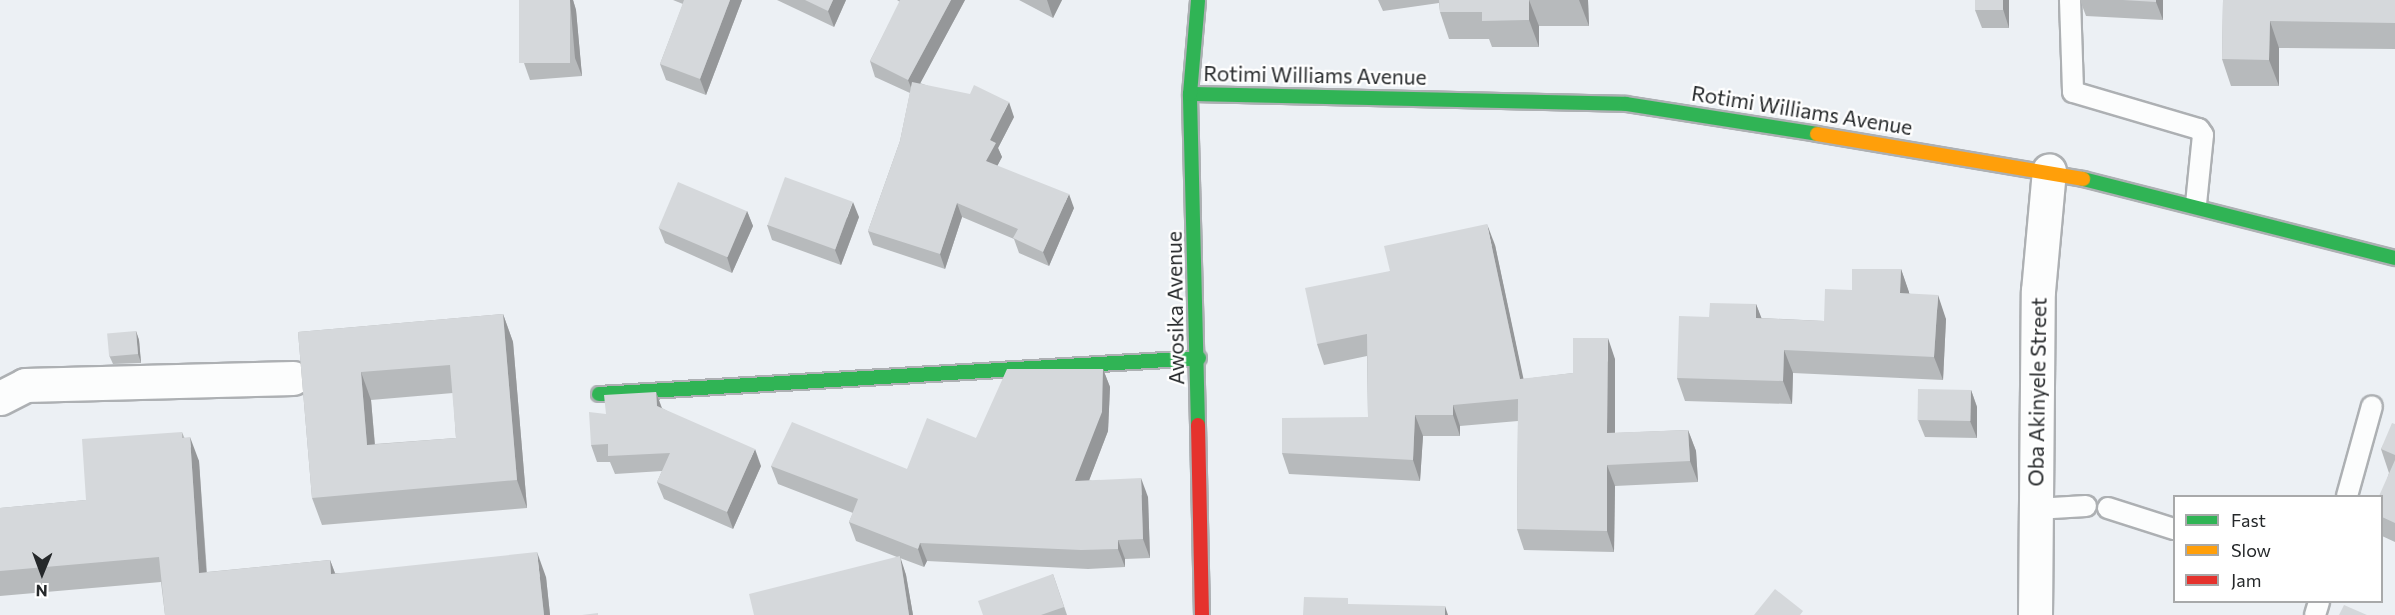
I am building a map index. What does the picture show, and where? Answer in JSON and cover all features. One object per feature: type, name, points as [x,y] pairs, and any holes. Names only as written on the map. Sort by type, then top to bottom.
[{"type":"street","name":"Awosika Avenue","points":[[1198,0],[1190,93],[1199,358],[1202,615]]},
{"type":"street","name":"Rotimi Williams Avenue","points":[[1190,93],[1626,104],[2049,170],[2196,204],[2395,258]]},
{"type":"street","name":"Oba Akinyele Street","points":[[2035,615],[2038,291],[2049,170]]},
{"type":"street","points":[[599,394],[1199,358]]},
{"type":"street","points":[[0,398],[25,385],[293,378]]},
{"type":"lane","points":[[2070,0],[2073,92],[2199,129],[2203,135],[2196,204]]},
{"type":"lane","points":[[2347,495],[2372,405]]},
{"type":"lane","points":[[2036,509],[2086,506]]},
{"type":"lane","points":[[2108,508],[2173,528]]},
{"type":"building","points":[[519,0],[570,0],[570,63],[519,63]]},
{"type":"building","points":[[684,0],[730,0],[700,79],[660,64]]},
{"type":"building","points":[[805,0],[833,0],[828,11]]},
{"type":"building","points":[[900,0],[951,0],[908,80],[870,61]]},
{"type":"building","points":[[1439,0],[1529,0],[1529,20],[1482,21],[1482,12],[1440,12]]},
{"type":"building","points":[[1975,0],[2003,0],[2003,10],[1975,10]]},
{"type":"building","points":[[2123,0],[2156,0],[2156,2]]},
{"type":"building","points":[[2223,0],[2395,0],[2395,23],[2270,21],[2269,60],[2222,59]]},
{"type":"building","points":[[912,82],[970,94],[974,85],[1009,102],[990,140],[996,143],[986,161],[1069,194],[1043,252],[1013,238],[1018,229],[957,203],[940,254],[868,231],[900,141]]},
{"type":"building","points":[[785,177],[853,202],[835,250],[768,225]]},
{"type":"building","points":[[678,182],[747,211],[728,257],[658,228]]},
{"type":"building","points":[[1487,224],[1520,379],[1573,373],[1573,338],[1608,338],[1607,433],[1688,430],[1690,461],[1607,465],[1607,531],[1517,529],[1518,399],[1453,405],[1453,415],[1415,415],[1413,460],[1282,453],[1282,418],[1368,417],[1367,334],[1317,344],[1305,288],[1390,271],[1384,246]]},
{"type":"building","points":[[1852,269],[1901,269],[1900,293],[1938,295],[1934,357],[1784,350],[1783,381],[1677,378],[1679,316],[1709,317],[1710,303],[1756,304],[1756,318],[1824,321],[1825,289],[1852,290]]},
{"type":"building","points":[[503,314],[517,480],[312,498],[298,332]],"holes":[[[450,365],[456,438],[367,445],[361,372]]]},
{"type":"building","points":[[136,331],[138,354],[109,356],[107,334]]},
{"type":"building","points":[[1007,369],[1103,369],[1102,412],[1075,481],[1141,478],[1143,539],[1118,540],[1118,549],[1081,550],[920,543],[918,549],[849,522],[858,499],[771,466],[792,422],[907,469],[927,418],[976,438]]},
{"type":"building","points":[[1918,389],[1971,390],[1970,421],[1917,420]]},
{"type":"building","points":[[656,392],[657,406],[755,449],[727,512],[657,482],[670,453],[608,456],[608,444],[591,445],[589,412],[606,414],[604,395]]},
{"type":"building","points":[[2392,423],[2395,424],[2395,455],[2381,449]]},
{"type":"building","points":[[182,432],[182,438],[190,437],[199,573],[330,560],[331,574],[537,552],[544,615],[165,615],[159,557],[0,571],[0,508],[86,500],[82,439]]},
{"type":"building","points":[[2395,460],[2395,523],[2383,517],[2383,495],[2379,495]]},
{"type":"building","points":[[900,556],[909,615],[754,615],[749,594]]},
{"type":"building","points":[[1053,574],[1064,607],[1041,615],[983,615],[978,601]]},
{"type":"building","points":[[1775,589],[1803,611],[1800,615],[1754,615]]},
{"type":"building","points":[[1304,597],[1348,598],[1348,604],[1445,606],[1445,615],[1303,615]]},
{"type":"building","points":[[2344,605],[2367,615],[2339,615]]},
{"type":"traffic: fast","points":[[1198,0],[1190,94],[1198,425]]},
{"type":"traffic: fast","points":[[1190,94],[1626,104],[1817,134]]},
{"type":"traffic: fast","points":[[2083,179],[2395,258]]},
{"type":"traffic: fast","points":[[599,394],[1199,358]]},
{"type":"traffic: slow","points":[[1817,134],[2083,179]]},
{"type":"traffic: jam","points":[[1198,425],[1202,615]]}]
